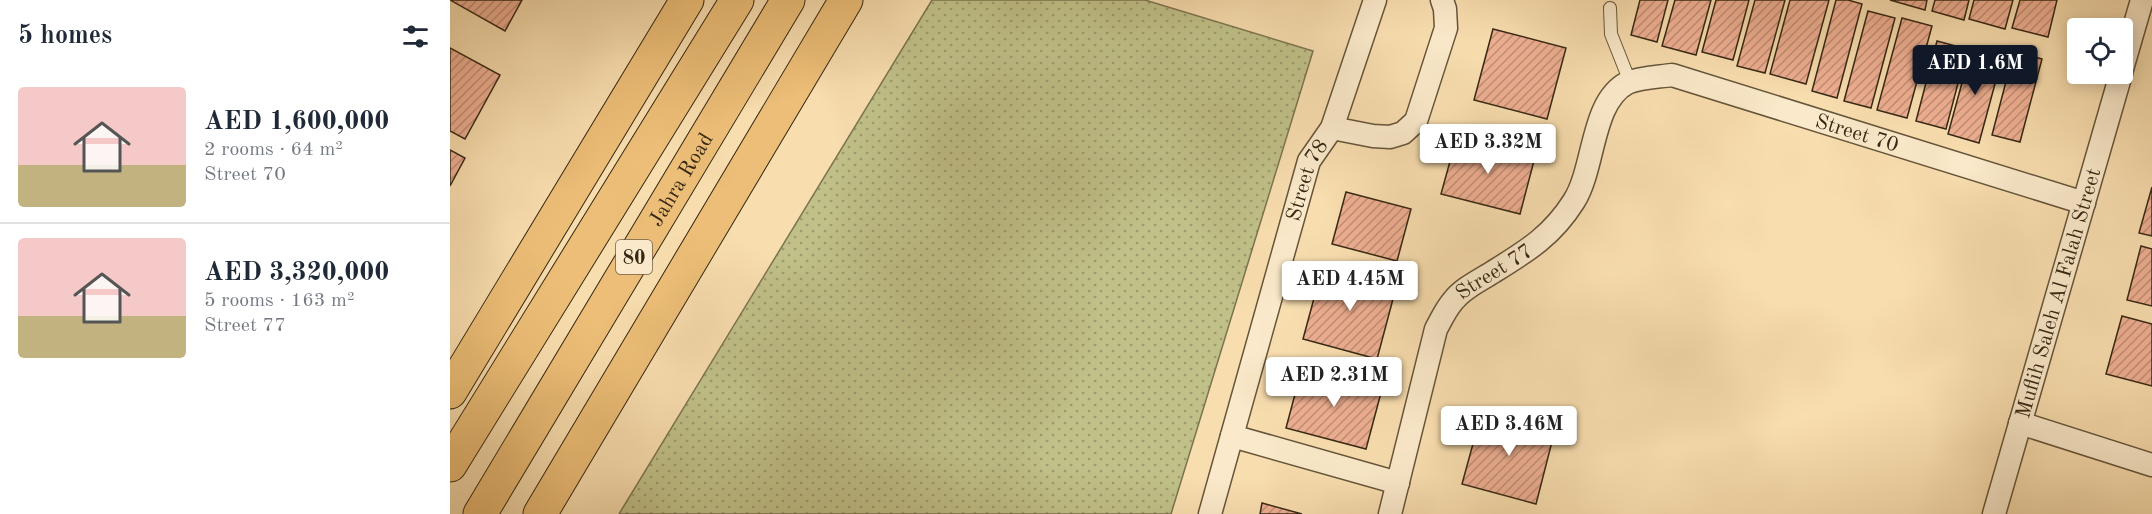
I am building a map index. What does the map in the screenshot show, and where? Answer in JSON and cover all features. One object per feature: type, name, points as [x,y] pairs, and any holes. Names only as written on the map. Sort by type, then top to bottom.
[{"type":"main road","points":[[450,392],[687,0]]},
{"type":"main road","name":"80","points":[[450,465],[737,0]]},
{"type":"main road","name":"Jahra Road","points":[[480,514],[788,0]]},
{"type":"main road","points":[[540,514],[846,0]]},
{"type":"main road","points":[[556,514],[599,417]]},
{"type":"street","name":"Street 78","points":[[1210,514],[1309,161],[1332,128],[1375,0]]},
{"type":"street","name":"Street 78","points":[[1332,128],[1390,137],[1403,133],[1416,121],[1446,28],[1442,0]]},
{"type":"street","points":[[2133,31],[2142,0]]},
{"type":"street","name":"Street 70","points":[[1630,82],[1672,75],[2084,204]]},
{"type":"street","name":"Street 77","points":[[1390,514],[1436,328],[1452,302],[1467,288],[1541,242],[1558,223],[1576,199],[1603,113],[1610,98],[1630,82]]},
{"type":"street","name":"Muflih Saleh Al Falah Street","points":[[1994,514],[2118,84]]},
{"type":"street","points":[[2020,423],[2152,465]]},
{"type":"street","points":[[1232,436],[1398,483]]},
{"type":"lane","points":[[1610,8],[1611,34],[1630,82]]},
{"type":"green space","points":[[932,0],[1145,0],[1313,51],[1171,514],[619,514]]},
{"type":"building","points":[[450,0],[522,0],[505,31]]},
{"type":"building","points":[[1640,0],[1668,0],[1657,42],[1631,35]]},
{"type":"building","points":[[1675,0],[1711,0],[1696,55],[1662,46]]},
{"type":"building","points":[[1716,0],[1749,0],[1733,60],[1702,52]]},
{"type":"building","points":[[1755,0],[1785,0],[1765,73],[1737,66]]},
{"type":"building","points":[[1790,0],[1829,0],[1806,84],[1770,74]]},
{"type":"building","points":[[1836,0],[1848,0],[1862,4],[1837,98],[1812,91]]},
{"type":"building","points":[[1890,0],[1927,0],[1925,10]]},
{"type":"building","points":[[1935,0],[1969,0],[1964,20],[1932,11]]},
{"type":"building","points":[[1974,0],[2013,0],[2005,29],[1969,19]]},
{"type":"building","points":[[2020,0],[2057,0],[2048,37],[2012,28]]},
{"type":"building","points":[[1868,11],[1895,18],[1871,108],[1844,101]]},
{"type":"building","points":[[1902,18],[1932,26],[1907,118],[1877,110]]},
{"type":"building","points":[[1493,29],[1566,48],[1547,119],[1474,100]]},
{"type":"building","points":[[1937,41],[1967,49],[1946,129],[1916,121]]},
{"type":"building","points":[[450,48],[500,75],[465,139],[450,131]]},
{"type":"building","points":[[1971,50],[2002,58],[1979,143],[1948,134]]},
{"type":"building","points":[[2014,51],[2042,59],[2020,142],[1992,135]]},
{"type":"building","points":[[1457,136],[1535,157],[1520,214],[1441,194]]},
{"type":"building","points":[[450,150],[465,158],[450,186]]},
{"type":"building","points":[[2152,187],[2152,236],[2139,233]]},
{"type":"building","points":[[1346,192],[1411,209],[1397,261],[1332,244]]},
{"type":"building","points":[[2141,246],[2152,249],[2152,306],[2127,300]]},
{"type":"building","points":[[1323,265],[1397,284],[1377,359],[1303,339]]},
{"type":"building","points":[[2122,316],[2152,324],[2152,386],[2106,374]]},
{"type":"building","points":[[1302,368],[1382,389],[1366,449],[1286,428]]},
{"type":"building","points":[[1482,411],[1555,430],[1536,504],[1462,484]]},
{"type":"building","points":[[1262,503],[1302,514],[1260,514]]}]
